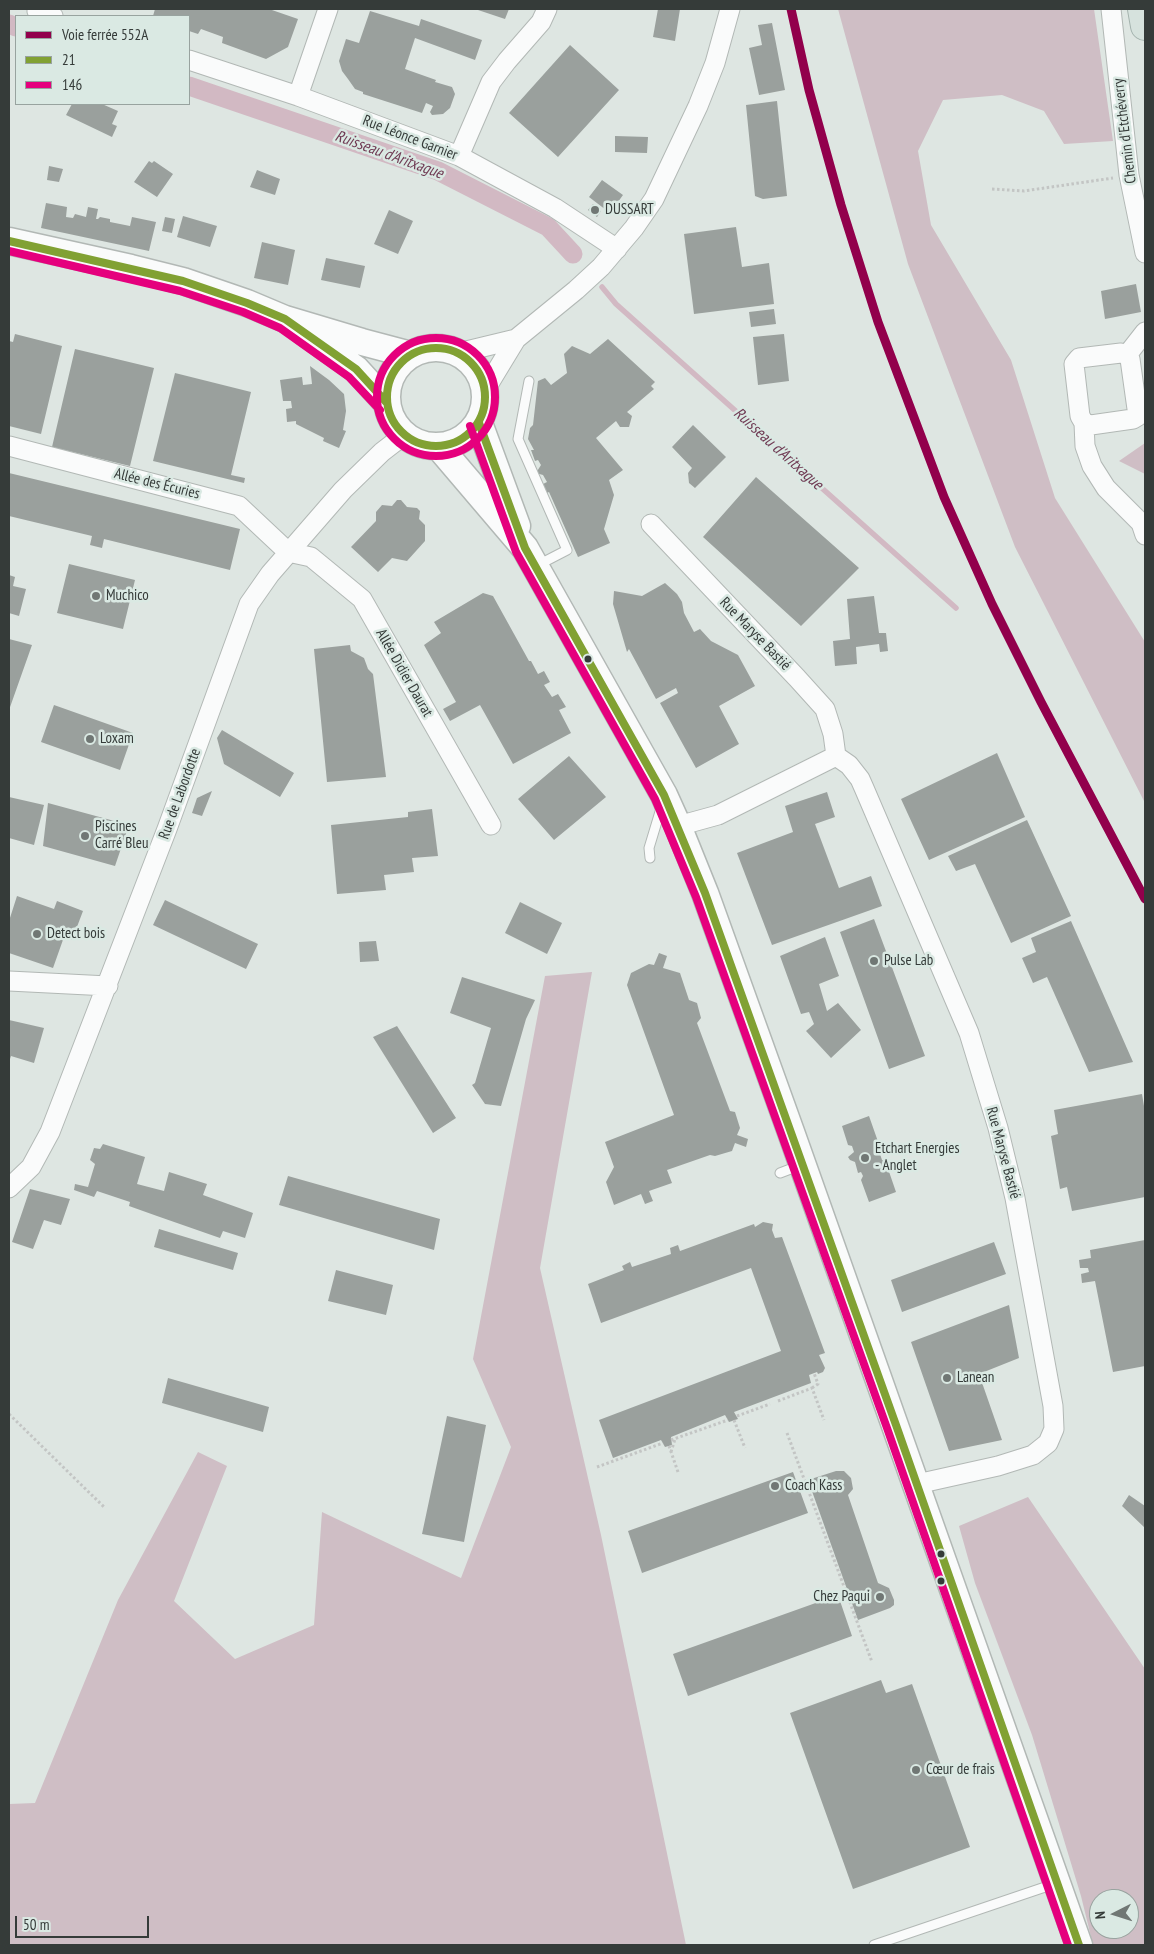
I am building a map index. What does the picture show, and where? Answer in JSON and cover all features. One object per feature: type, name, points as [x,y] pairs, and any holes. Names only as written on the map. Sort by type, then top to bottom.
[{"type":"highway","points":[[1142,9],[1145,26]]},
{"type":"street","points":[[298,96],[328,9]]},
{"type":"street","points":[[459,156],[491,82],[507,60],[541,22],[547,9]]},
{"type":"street","points":[[485,390],[516,339],[576,290],[617,249],[654,200],[698,106],[715,63],[730,9]]},
{"type":"street","name":"Chemin d'Etchéverry","points":[[1111,9],[1129,175],[1145,253]]},
{"type":"street","name":"Rue Léonce Garnier","points":[[190,60],[298,96],[459,156],[555,208],[617,249]]},
{"type":"street","points":[[9,241],[182,281],[246,303],[285,319],[411,355]]},
{"type":"street","points":[[285,319],[356,369],[387,404],[393,421],[404,435],[420,444],[439,447],[455,444],[468,435],[479,423],[485,407],[485,390],[481,375],[472,362],[458,353],[447,349],[435,348],[422,350],[411,355],[400,364],[392,376],[388,389],[387,404]]},
{"type":"street","points":[[1127,355],[1145,332]]},
{"type":"street","points":[[458,353],[516,339]]},
{"type":"street","points":[[1084,423],[1091,426],[1133,419],[1138,416],[1130,359],[1127,355],[1121,353],[1079,358],[1074,364],[1080,416],[1084,423],[1085,446],[1092,466],[1106,488],[1141,523],[1145,535]]},
{"type":"street","points":[[479,423],[531,557],[664,795],[705,893],[792,1169],[917,1484],[1079,1945]]},
{"type":"street","name":"Rue de Labordotte","points":[[9,1188],[31,1167],[50,1132],[193,762],[249,604],[288,552],[363,469],[404,435]]},
{"type":"street","name":"Allée des Écuries","points":[[9,446],[240,506],[288,552]]},
{"type":"street","points":[[439,447],[531,557]]},
{"type":"street","name":"Rue Maryse Bastié","points":[[651,524],[824,709],[833,734],[836,756],[848,765],[860,780],[969,1033],[998,1128],[1015,1198],[1053,1406],[1054,1429],[1048,1443],[1034,1455],[998,1466],[917,1484]]},
{"type":"street","name":"Allée Didier Daurat","points":[[288,552],[311,557],[362,600],[491,825]]},
{"type":"street","points":[[678,826],[718,814],[836,756]]},
{"type":"street","points":[[9,981],[108,986]]},
{"type":"lane","points":[[529,381],[518,439],[567,550],[531,557]]},
{"type":"lane","points":[[650,858],[650,848],[664,795]]},
{"type":"lane","points":[[874,1945],[1058,1883]]},
{"type":"path","points":[[992,189],[1024,191],[1129,175]]},
{"type":"path","points":[[778,1400],[818,1384],[814,1373]]},
{"type":"path","points":[[812,1388],[824,1420]]},
{"type":"path","points":[[745,1448],[735,1418],[770,1404]]},
{"type":"path","points":[[9,1414],[104,1506]]},
{"type":"path","points":[[671,1452],[673,1439],[728,1420]]},
{"type":"path","points":[[787,1433],[872,1662]]},
{"type":"path","points":[[597,1467],[663,1443]]},
{"type":"path","points":[[669,1446],[678,1472]]},
{"type":"shaded area","points":[[838,9],[1094,9],[1113,141],[1064,144],[1044,111],[1002,95],[943,100],[918,151],[931,225],[1011,360],[1055,498],[1145,642],[1145,803],[1015,547],[908,264]]},
{"type":"shaded area","points":[[1145,443],[1145,474],[1119,461]]},
{"type":"shaded area","points":[[592,972],[540,1268],[601,1535],[686,1945],[9,1945],[9,1804],[35,1803],[118,1600],[198,1452],[227,1466],[174,1601],[235,1659],[314,1625],[322,1512],[461,1578],[511,1447],[473,1359],[545,976]]},
{"type":"shaded area","points":[[1028,1497],[1145,1669],[1145,1945],[1093,1945],[1092,1939],[1139,1939],[1139,1889],[1089,1889],[1089,1929],[1081,1896],[1032,1735],[975,1583],[959,1526]]},
{"type":"building","points":[[155,9],[269,9],[298,19],[288,47],[266,59],[222,43],[223,37],[201,29],[198,34],[190,31],[190,15],[153,15]]},
{"type":"building","points":[[475,9],[509,9],[505,19]]},
{"type":"building","points":[[658,9],[680,9],[675,41],[653,37]]},
{"type":"building","points":[[370,11],[419,26],[421,19],[482,40],[475,60],[415,38],[405,69],[452,87],[455,94],[450,108],[443,114],[432,115],[430,112],[433,106],[426,103],[422,113],[363,94],[363,92],[355,89],[342,71],[339,61],[346,39],[359,43]]},
{"type":"building","points":[[772,23],[785,90],[759,95],[749,48],[762,45],[758,25]]},
{"type":"building","points":[[570,45],[619,90],[558,157],[509,113]]},
{"type":"building","points":[[777,101],[787,196],[763,199],[755,196],[746,105]]},
{"type":"building","points":[[71,105],[104,105],[118,111],[112,124],[117,126],[112,137],[66,115]]},
{"type":"building","points":[[615,136],[648,137],[647,153],[615,152]]},
{"type":"building","points":[[149,161],[152,163],[154,161],[173,174],[157,197],[134,182]]},
{"type":"building","points":[[49,166],[63,169],[59,182],[47,180]]},
{"type":"building","points":[[257,170],[280,179],[275,195],[250,187]]},
{"type":"building","points":[[602,180],[623,195],[610,213],[589,197]]},
{"type":"building","points":[[46,203],[67,207],[66,217],[73,218],[75,214],[86,217],[88,207],[98,209],[96,219],[100,217],[110,219],[110,222],[130,226],[132,217],[156,222],[149,251],[41,228]]},
{"type":"building","name":"DUSSART","points":[[593,204],[601,211],[597,217],[588,210]]},
{"type":"building","points":[[389,210],[413,221],[398,254],[374,244]]},
{"type":"building","points":[[183,216],[217,226],[210,247],[177,237]]},
{"type":"building","points":[[165,217],[175,219],[172,233],[162,231]]},
{"type":"building","points":[[736,227],[742,267],[769,263],[774,304],[694,314],[684,234]]},
{"type":"building","points":[[262,242],[295,250],[288,285],[254,278]]},
{"type":"building","points":[[326,258],[365,266],[360,288],[321,280]]},
{"type":"building","points":[[1136,284],[1141,312],[1105,319],[1101,291]]},
{"type":"building","points":[[774,309],[776,324],[751,327],[749,312]]},
{"type":"building","points":[[15,334],[62,346],[41,434],[9,426],[9,341],[13,342]]},
{"type":"building","points":[[784,334],[789,381],[758,385],[753,337]]},
{"type":"building","points":[[608,339],[655,382],[651,386],[654,389],[627,412],[632,416],[629,427],[620,427],[616,421],[596,438],[623,470],[609,480],[614,495],[604,529],[610,543],[578,557],[549,492],[547,493],[543,484],[547,482],[543,475],[536,473],[541,465],[538,460],[535,461],[531,450],[534,450],[528,439],[530,428],[533,425],[538,381],[545,378],[551,385],[567,373],[564,354],[572,346],[590,354]]},
{"type":"building","points":[[75,349],[154,368],[130,466],[52,447]]},
{"type":"building","points":[[310,366],[344,394],[346,411],[343,430],[346,431],[339,448],[323,441],[324,438],[296,424],[296,421],[287,422],[286,409],[292,408],[291,401],[283,401],[280,380],[302,377],[303,385],[312,384]]},
{"type":"building","points":[[175,373],[251,392],[231,475],[245,478],[244,483],[153,461]]},
{"type":"building","points":[[693,425],[726,457],[695,488],[689,483],[688,473],[692,468],[672,447]]},
{"type":"building","points":[[9,473],[240,529],[230,570],[104,539],[102,548],[90,545],[92,536],[9,516]]},
{"type":"building","points":[[756,477],[859,568],[801,626],[703,537]]},
{"type":"building","points":[[397,500],[401,500],[407,507],[417,508],[420,511],[419,519],[425,525],[425,541],[407,561],[392,558],[378,572],[351,547],[376,521],[376,512],[382,505],[392,506]]},
{"type":"building","name":"Muchico","points":[[69,564],[135,580],[123,629],[57,613]]},
{"type":"building","points":[[9,575],[15,577],[13,586],[26,589],[19,616],[9,613]]},
{"type":"building","points":[[665,583],[677,594],[682,602],[684,613],[694,632],[700,629],[711,641],[738,655],[755,686],[719,706],[739,744],[696,768],[660,703],[678,693],[676,688],[656,699],[629,649],[627,652],[613,604],[614,591],[642,596]]},
{"type":"building","points":[[483,593],[493,596],[538,674],[544,671],[550,682],[544,685],[552,697],[558,694],[566,707],[559,710],[571,733],[513,764],[480,705],[450,721],[443,709],[456,702],[424,645],[441,633],[434,622]]},
{"type":"building","points":[[874,596],[879,633],[886,633],[888,651],[880,652],[879,644],[856,647],[857,664],[835,666],[833,641],[850,639],[847,599]]},
{"type":"building","points":[[9,639],[32,645],[9,710]]},
{"type":"building","points":[[350,645],[351,651],[364,658],[368,669],[373,674],[386,777],[327,782],[314,649]]},
{"type":"building","name":"Loxam","points":[[54,705],[133,733],[120,770],[41,742]]},
{"type":"building","points":[[222,730],[294,773],[280,797],[224,764],[217,738]]},
{"type":"building","points":[[997,753],[1025,817],[929,860],[901,799]]},
{"type":"building","points":[[569,756],[606,797],[554,840],[518,799]]},
{"type":"building","points":[[212,791],[202,816],[192,813],[197,798]]},
{"type":"building","points":[[827,792],[835,817],[815,824],[839,888],[871,876],[882,906],[772,945],[737,853],[793,832],[785,806]]},
{"type":"building","points":[[9,797],[44,805],[34,845],[9,838]]},
{"type":"building","name":"Piscines Carré Bleu","points":[[48,803],[129,825],[115,866],[43,846]]},
{"type":"building","points":[[432,809],[438,856],[412,858],[414,872],[384,875],[386,890],[337,894],[331,825],[408,817],[408,812]]},
{"type":"building","points":[[1027,820],[1071,916],[1011,943],[975,864],[956,871],[948,856]]},
{"type":"building","name":"Detect bois","points":[[17,896],[54,909],[57,901],[83,911],[72,940],[64,937],[53,968],[9,953],[9,921]]},
{"type":"building","points":[[165,900],[258,944],[246,969],[153,925]]},
{"type":"building","points":[[520,902],[562,923],[547,954],[505,933]]},
{"type":"building","points":[[874,919],[925,1056],[889,1069],[840,932]]},
{"type":"building","points":[[1071,921],[1133,1062],[1089,1072],[1047,977],[1033,983],[1022,958],[1036,952],[1031,938]]},
{"type":"building","points":[[825,937],[839,976],[819,984],[827,1011],[838,1003],[861,1030],[831,1058],[806,1031],[814,1024],[809,1012],[801,1014],[780,956]]},
{"type":"building","points":[[376,941],[379,961],[360,962],[359,942]]},
{"type":"building","points":[[659,953],[667,956],[663,968],[680,973],[689,1000],[697,1003],[701,1018],[697,1023],[730,1111],[735,1112],[740,1128],[737,1135],[748,1139],[746,1147],[735,1143],[732,1151],[715,1156],[710,1155],[667,1170],[672,1183],[649,1191],[653,1201],[645,1204],[641,1194],[614,1205],[606,1182],[614,1167],[605,1142],[674,1115],[627,985],[631,973],[649,964],[654,965]]},
{"type":"building","points":[[462,977],[535,1000],[526,1019],[501,1106],[485,1104],[472,1085],[475,1083],[491,1028],[450,1013]]},
{"type":"building","points":[[9,1020],[44,1028],[34,1063],[11,1056],[9,1062]]},
{"type":"building","points":[[397,1026],[456,1118],[433,1133],[373,1037]]},
{"type":"building","points":[[1142,1094],[1145,1112],[1145,1197],[1072,1211],[1067,1187],[1060,1189],[1051,1136],[1058,1134],[1054,1110]]},
{"type":"building","name":"Etchart Energies - Anglet","points":[[869,1116],[882,1153],[880,1154],[882,1160],[885,1160],[896,1192],[869,1202],[861,1180],[863,1176],[861,1172],[858,1173],[855,1162],[848,1157],[854,1152],[852,1146],[848,1145],[842,1126]]},
{"type":"building","points":[[103,1144],[145,1157],[137,1184],[164,1191],[169,1172],[207,1184],[203,1195],[253,1213],[245,1238],[223,1231],[220,1238],[129,1206],[130,1202],[97,1191],[94,1197],[74,1190],[75,1184],[88,1187],[95,1164],[90,1160],[94,1148],[100,1149]]},
{"type":"building","points":[[288,1176],[440,1219],[434,1250],[279,1205]]},
{"type":"building","points":[[30,1189],[70,1199],[61,1225],[44,1220],[33,1249],[12,1242]]},
{"type":"building","points":[[763,1222],[773,1224],[772,1230],[775,1238],[782,1237],[825,1353],[819,1355],[825,1368],[823,1372],[809,1375],[811,1383],[734,1412],[738,1419],[729,1422],[725,1415],[671,1437],[672,1445],[665,1447],[661,1440],[613,1458],[599,1420],[781,1351],[751,1268],[601,1323],[588,1284],[624,1270],[622,1266],[630,1262],[632,1267],[671,1254],[670,1248],[678,1245],[680,1251],[754,1224],[755,1227]]},
{"type":"building","points":[[159,1229],[238,1253],[233,1270],[154,1247]]},
{"type":"building","points":[[1145,1240],[1145,1366],[1113,1372],[1095,1281],[1082,1283],[1081,1274],[1089,1272],[1088,1268],[1080,1268],[1079,1260],[1091,1258],[1090,1250]]},
{"type":"building","points":[[994,1242],[1006,1274],[902,1312],[891,1280]]},
{"type":"building","points":[[336,1270],[393,1285],[386,1315],[328,1301]]},
{"type":"building","name":"Lanean","points":[[1009,1305],[1019,1358],[979,1374],[1002,1440],[949,1451],[911,1342]]},
{"type":"building","points":[[168,1378],[269,1407],[263,1432],[162,1403]]},
{"type":"building","points":[[447,1416],[486,1425],[464,1542],[422,1534]]},
{"type":"building","points":[[836,1471],[844,1471],[851,1478],[853,1489],[848,1495],[878,1583],[889,1588],[894,1600],[894,1605],[890,1608],[858,1620],[808,1480]]},
{"type":"building","points":[[793,1472],[808,1513],[642,1573],[628,1531]]},
{"type":"building","points":[[1129,1495],[1145,1506],[1145,1528],[1122,1506]]},
{"type":"building","points":[[838,1595],[852,1636],[688,1696],[673,1654]]},
{"type":"building","points":[[881,1680],[886,1693],[912,1684],[970,1847],[853,1889],[790,1713]]},
{"type":"waterway","name":"Ruisseau d'Aritxague","points":[[9,24],[15,27]]},
{"type":"waterway","name":"Ruisseau d'Aritxague","points":[[190,86],[438,171],[548,227],[573,254]]},
{"type":"waterway","name":"Ruisseau d'Aritxague","points":[[602,287],[616,304],[956,608]]},
{"type":"rail line","name":"552A","points":[[791,9],[809,90],[841,205],[878,322],[944,497],[992,604],[1041,702],[1145,899]]},
{"type":"transit line","name":"21","points":[[9,241],[183,281],[247,303],[285,319],[356,369],[387,403]]},
{"type":"transit line","name":"146","points":[[9,251],[180,291],[243,312],[280,328],[349,377],[380,410]]},
{"type":"transit line","name":"146","points":[[436,338],[459,342],[478,355],[491,374],[495,397],[491,420],[478,439],[459,452],[436,456],[413,452],[394,439],[381,420],[377,397],[381,374],[394,355],[413,342],[436,338]]},
{"type":"transit line","name":"21","points":[[436,348],[455,352],[471,362],[481,378],[485,397],[481,416],[471,432],[455,442],[436,446],[417,442],[401,432],[391,416],[387,397],[391,378],[401,362],[417,352],[436,348]]},
{"type":"transit line","name":"21","points":[[479,423],[525,548],[664,795],[705,893],[896,1425],[1079,1945]]},
{"type":"transit line","name":"146","points":[[470,426],[516,552],[655,799],[696,897],[887,1428],[1068,1945]]},
{"type":"place","name":"DUSSART","points":[[595,210]]},
{"type":"place","name":"Muchico","points":[[96,596]]},
{"type":"place","name":"Loxam","points":[[90,739]]},
{"type":"place","name":"Piscines Carré Bleu","points":[[85,836]]},
{"type":"place","name":"Detect bois","points":[[37,934]]},
{"type":"place","name":"Pulse Lab","points":[[874,961]]},
{"type":"place","name":"Etchart Energies - Anglet","points":[[865,1158]]},
{"type":"place","name":"Lanean","points":[[947,1378]]},
{"type":"place","name":"Coach Kass","points":[[775,1486]]},
{"type":"place","name":"Chez Paqui","points":[[880,1597]]},
{"type":"place","name":"Cœur de frais","points":[[916,1770]]}]
